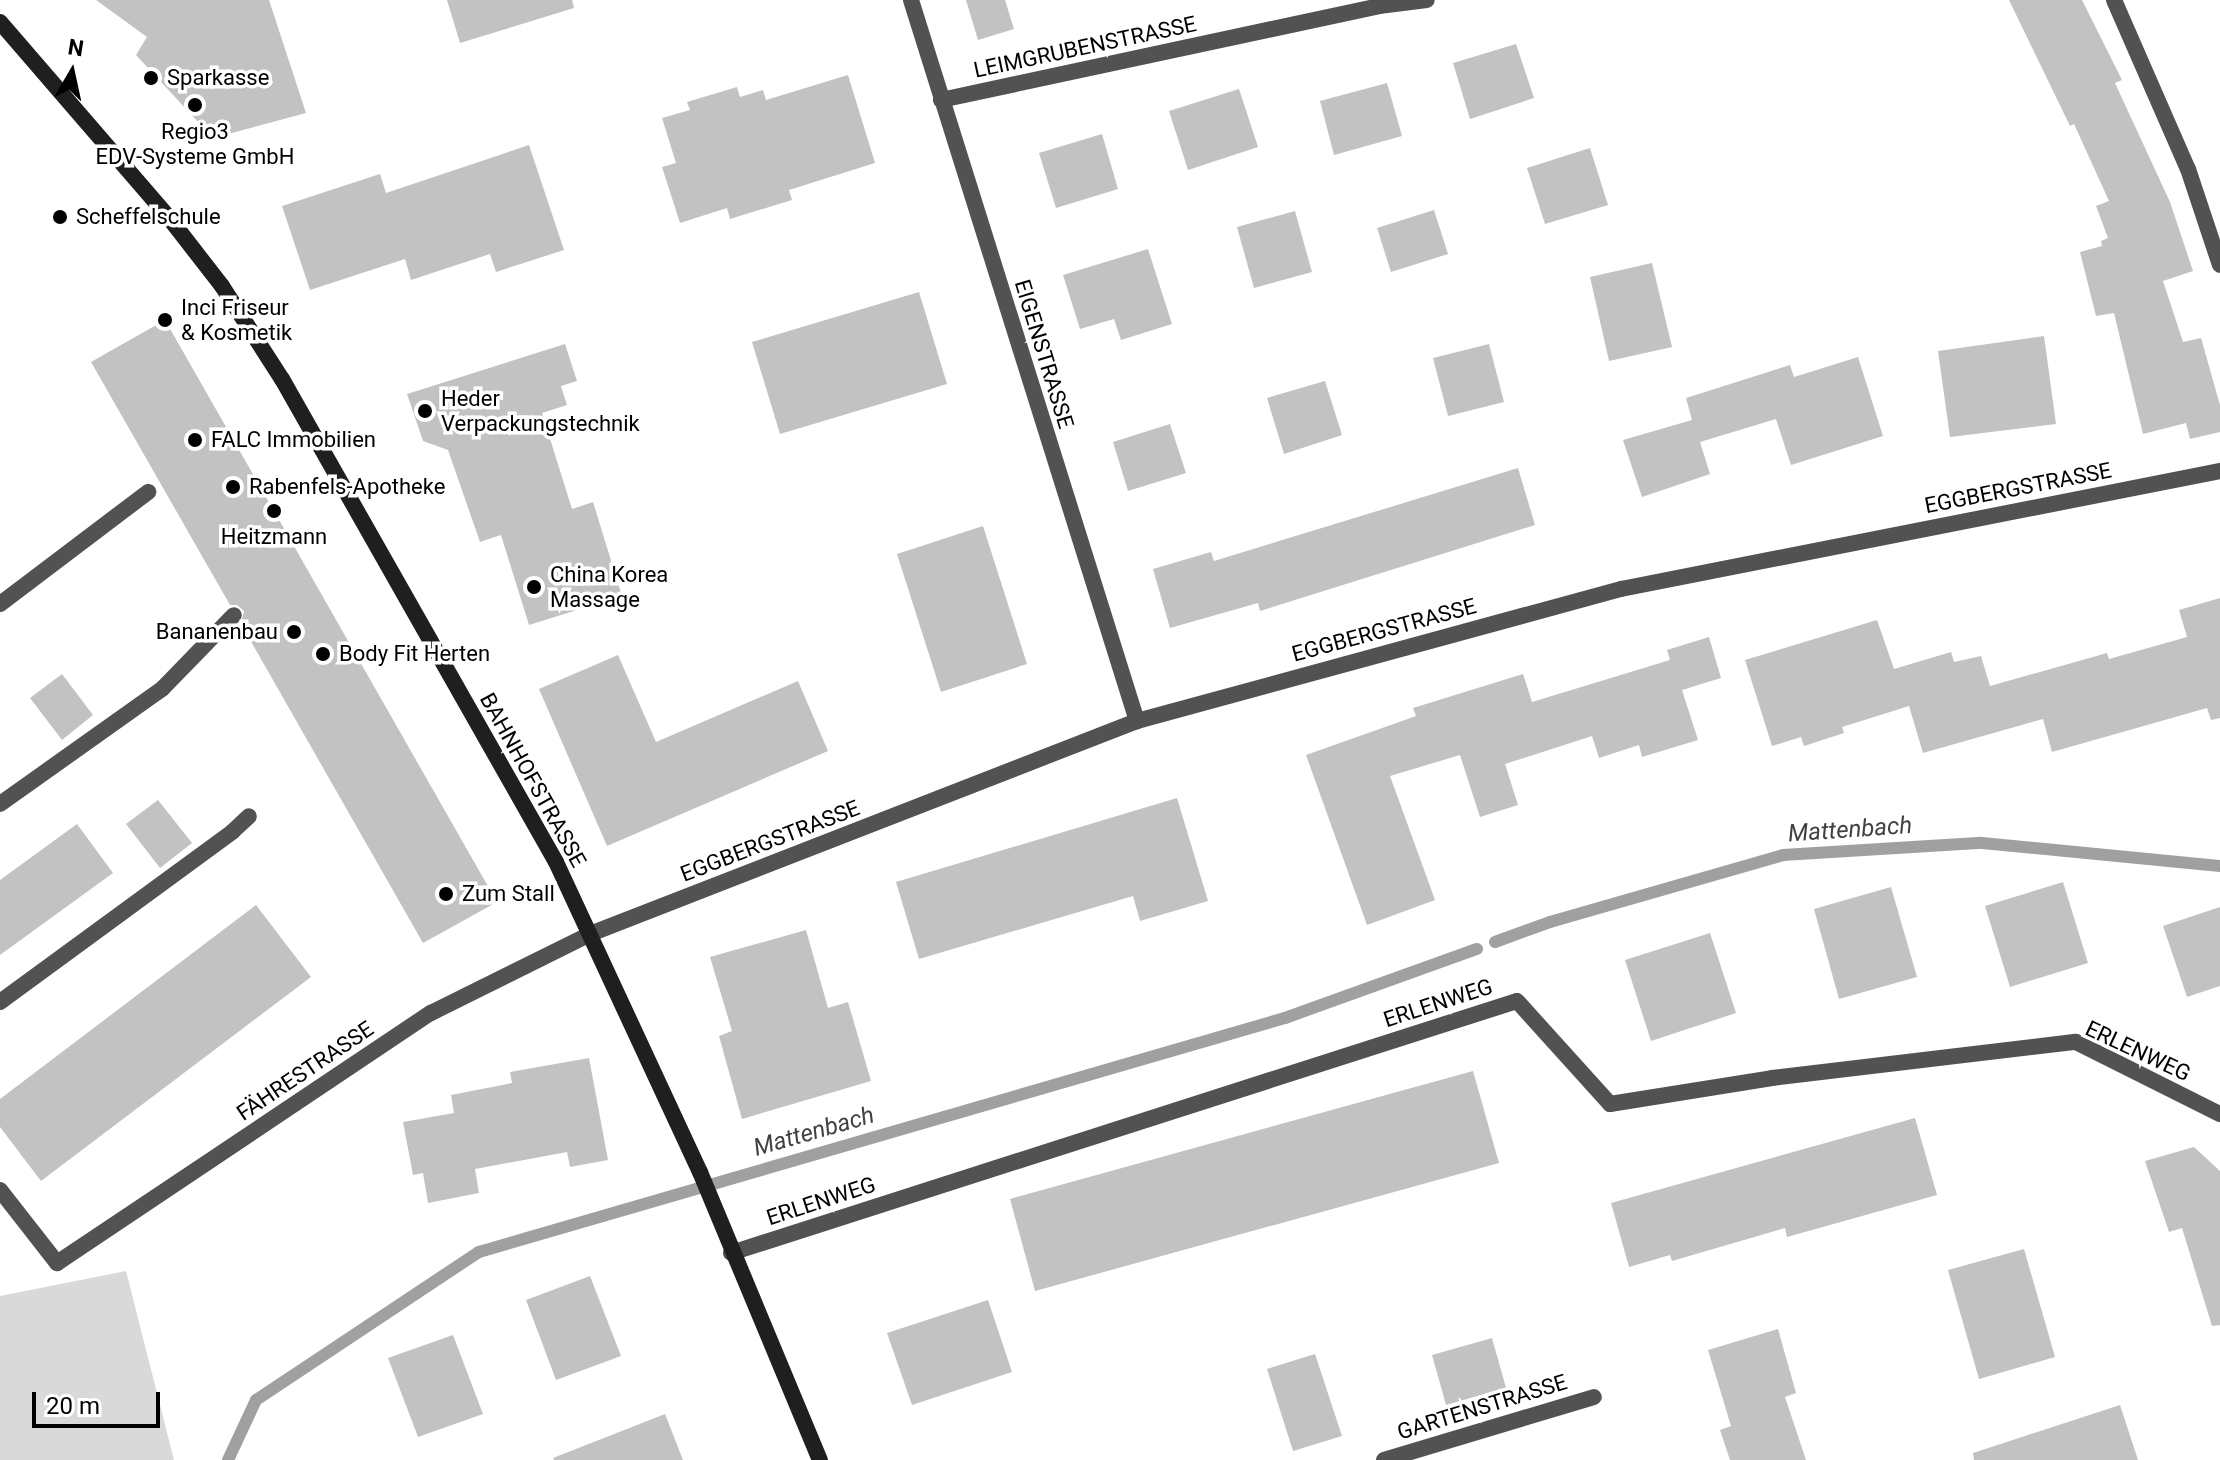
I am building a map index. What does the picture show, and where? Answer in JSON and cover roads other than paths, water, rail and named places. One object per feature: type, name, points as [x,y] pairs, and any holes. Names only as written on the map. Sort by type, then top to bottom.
[{"type":"street","name":"EIGENSTRASSE","points":[[911,0],[1137,721]]},
{"type":"street","name":"LEIMGRUBENSTRASSE","points":[[941,100],[1379,6],[1427,0]]},
{"type":"street","points":[[2114,0],[2188,169],[2220,265]]},
{"type":"street","name":"BAHNHOFSTRASSE","points":[[0,22],[170,219],[222,286],[305,421],[556,862],[700,1172],[731,1253],[820,1460]]},
{"type":"street","name":"EGGBERGSTRASSE","points":[[590,934],[1137,721],[1621,589],[2220,471]]},
{"type":"street","points":[[0,604],[148,492]]},
{"type":"street","points":[[0,804],[162,689],[234,615]]},
{"type":"street","points":[[0,1002],[232,832],[249,816]]},
{"type":"street","name":"FÄHRESTRASSE","points":[[0,1190],[57,1263],[431,1013],[590,934]]},
{"type":"street","name":"ERLENWEG","points":[[731,1253],[1517,1001],[1610,1104],[1772,1078],[2076,1042],[2220,1114]]},
{"type":"street","name":"GARTENSTRASSE","points":[[1384,1460],[1594,1397]]},
{"type":"waterway","name":"Mattenbach","points":[[1495,942],[1550,922],[1783,855],[1982,843],[2220,866]]},
{"type":"waterway","name":"Mattenbach","points":[[228,1460],[256,1400],[479,1252],[1285,1018],[1477,949]]},
{"type":"place","name":"Sparkasse","points":[[151,78]]},
{"type":"place","name":"Regio3 EDV-Systeme GmbH","points":[[195,105]]},
{"type":"place","name":"Scheffelschule","points":[[60,217]]},
{"type":"place","name":"Inci Friseur & Kosmetik","points":[[165,320]]},
{"type":"place","name":"Heder Verpackungstechnik","points":[[425,411]]},
{"type":"place","name":"FALC Immobilien","points":[[195,440]]},
{"type":"place","name":"Rabenfels-Apotheke","points":[[233,487]]},
{"type":"place","name":"Heitzmann","points":[[274,511]]},
{"type":"place","name":"China Korea Massage","points":[[534,587]]},
{"type":"place","name":"Bananenbau","points":[[294,632]]},
{"type":"place","name":"Body Fit Herten","points":[[323,654]]},
{"type":"place","name":"Zum Stall","points":[[446,894]]}]
